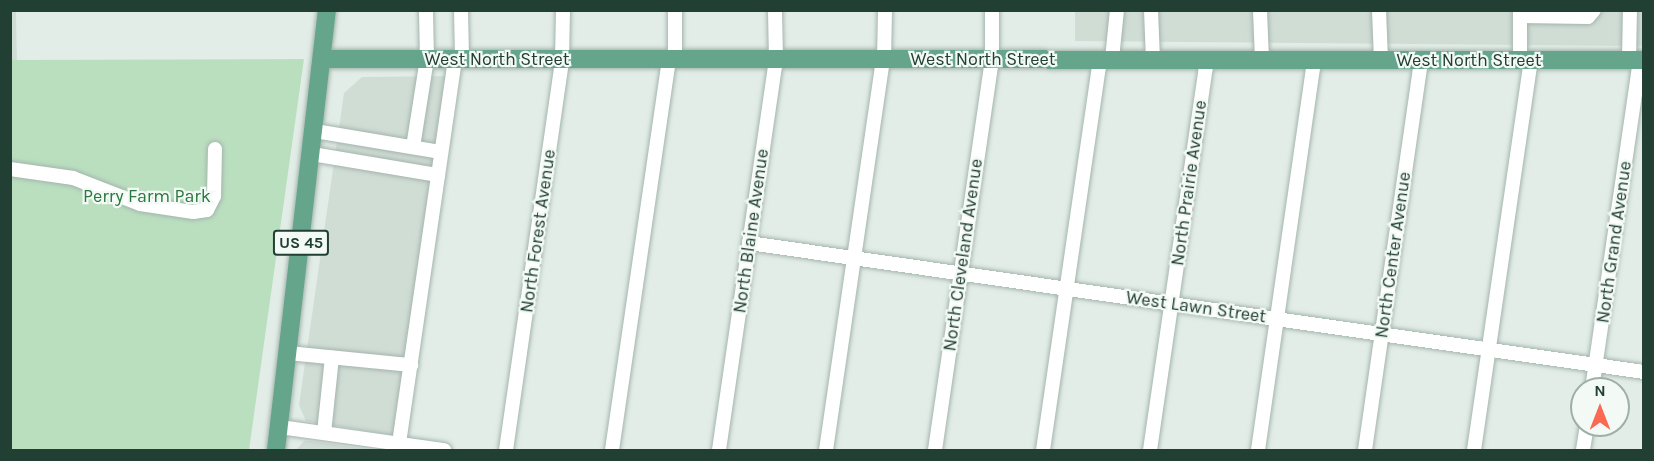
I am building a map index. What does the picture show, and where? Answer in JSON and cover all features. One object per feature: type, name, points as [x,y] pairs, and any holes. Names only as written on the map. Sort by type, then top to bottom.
[{"type":"main road","name":"US 45","points":[[276,450],[315,131],[327,10]]},
{"type":"main road","name":"West North Street","points":[[323,59],[1638,60]]},
{"type":"street","points":[[413,147],[427,59],[426,10]]},
{"type":"street","points":[[399,447],[441,152],[458,59],[461,10]]},
{"type":"street","name":"North Forest Avenue","points":[[506,450],[562,59],[563,10]]},
{"type":"street","points":[[612,450],[672,59],[675,10]]},
{"type":"street","name":"North Blaine Avenue","points":[[720,450],[776,59],[775,10]]},
{"type":"street","points":[[826,450],[884,59],[885,10]]},
{"type":"street","name":"North Cleveland Avenue","points":[[935,450],[992,60],[992,10]]},
{"type":"street","points":[[1043,450],[1066,288],[1106,59],[1117,10]]},
{"type":"street","points":[[1151,10],[1153,59]]},
{"type":"street","points":[[1260,10],[1262,59]]},
{"type":"street","points":[[1379,10],[1381,60]]},
{"type":"street","points":[[1474,450],[1489,350],[1525,60],[1520,13],[1588,17],[1594,10]]},
{"type":"street","name":"North Grand Avenue","points":[[1594,377],[1638,60],[1630,10]]},
{"type":"street","name":"North Prairie Avenue","points":[[1150,450],[1207,59]]},
{"type":"street","points":[[1258,450],[1314,59]]},
{"type":"street","name":"North Center Avenue","points":[[1365,450],[1421,60]]},
{"type":"street","points":[[315,131],[441,152]]},
{"type":"street","points":[[10,170],[73,178],[140,204],[193,212],[207,210],[214,195],[216,148]]},
{"type":"street","points":[[312,154],[438,175]]},
{"type":"street","name":"West Lawn Street","points":[[749,243],[1644,372]]},
{"type":"street","points":[[288,353],[411,365]]},
{"type":"street","points":[[324,433],[332,357]]},
{"type":"street","points":[[280,427],[324,433],[369,445],[444,450]]},
{"type":"shaded area","points":[[11,11],[16,11],[17,67],[11,67]]},
{"type":"shaded area","points":[[1075,11],[1643,11],[1643,46],[1075,41]]},
{"type":"shaded area","points":[[456,76],[404,437],[306,421],[299,405],[344,93],[362,77]]},
{"type":"shaded area","points":[[304,441],[309,441],[372,450],[296,450]]},
{"type":"green space","name":"Perry Farm Park","points":[[304,59],[249,450],[11,450],[10,60]]}]
